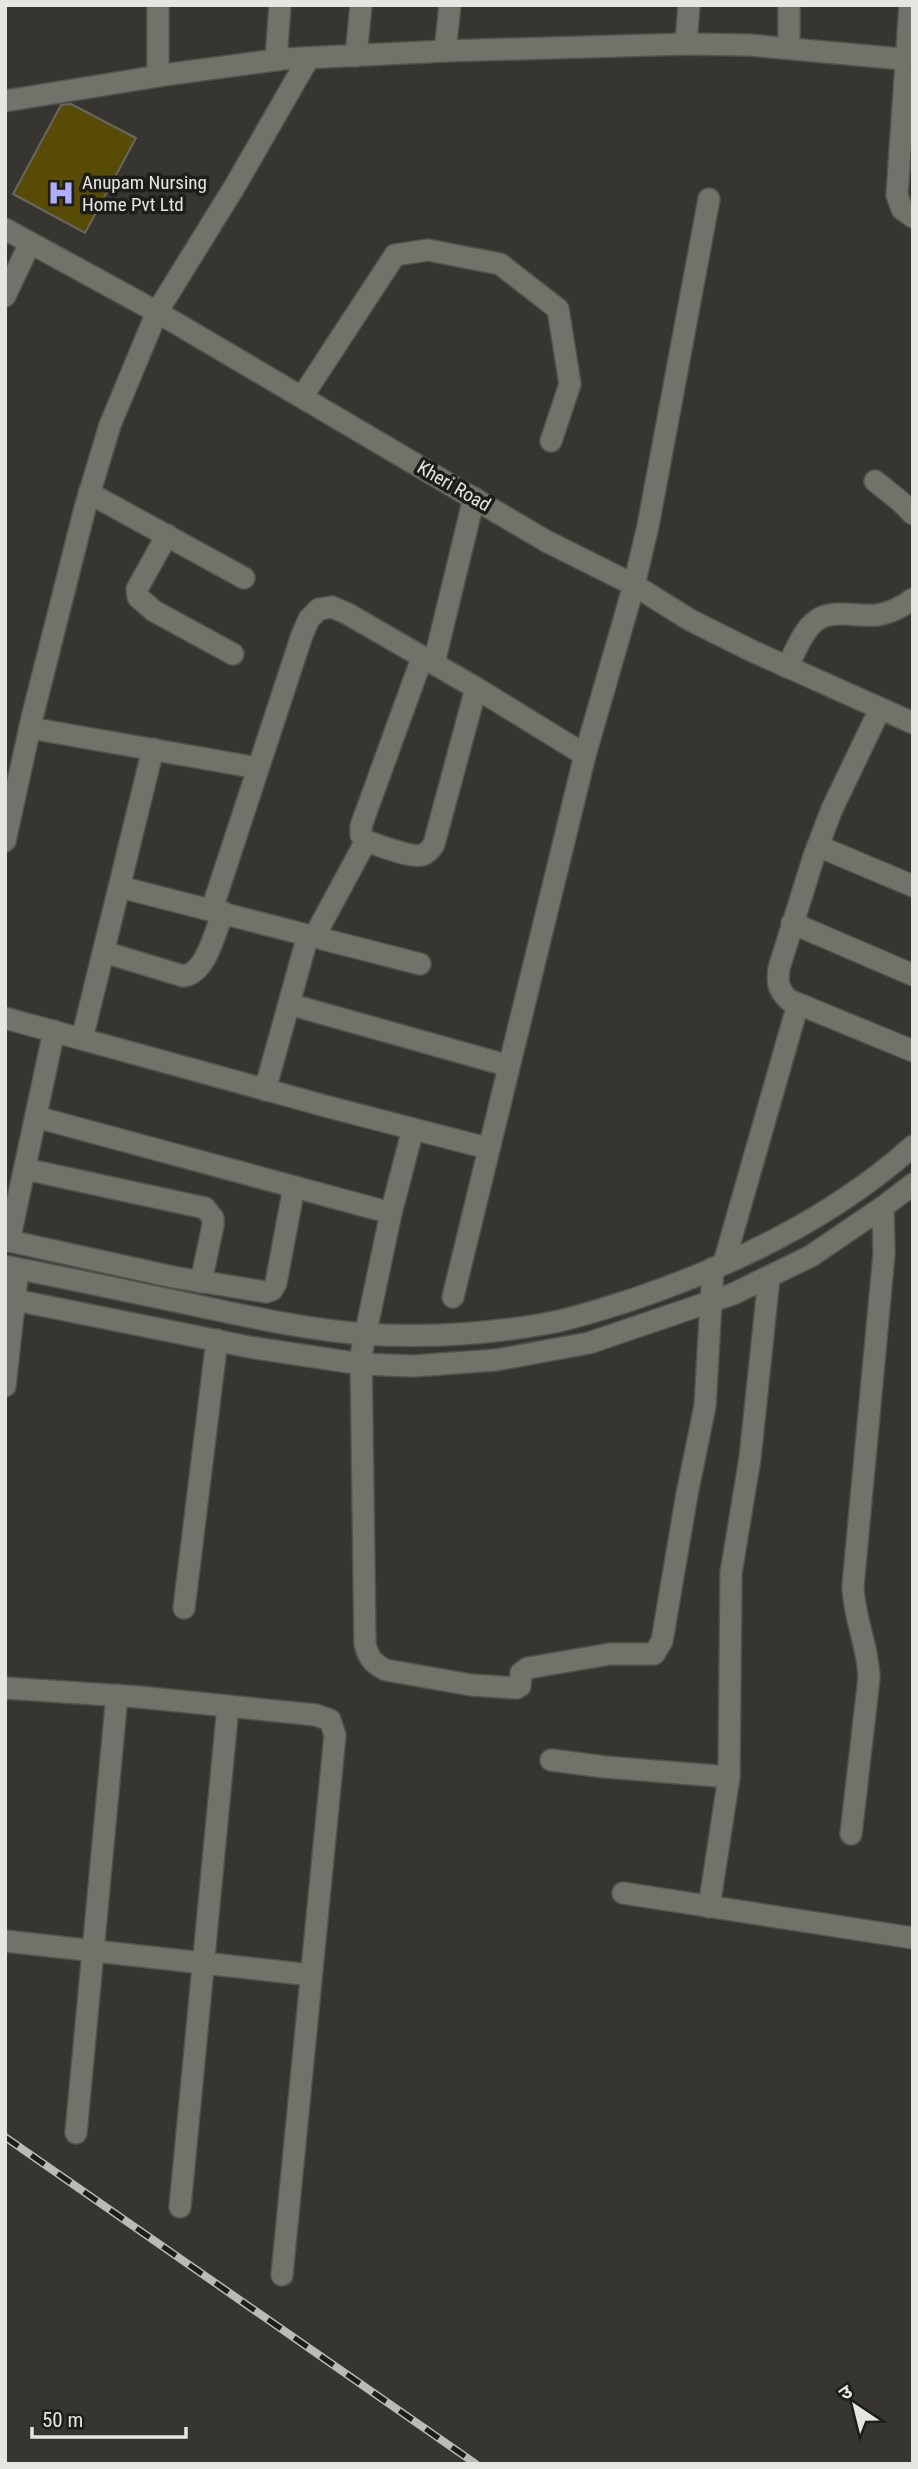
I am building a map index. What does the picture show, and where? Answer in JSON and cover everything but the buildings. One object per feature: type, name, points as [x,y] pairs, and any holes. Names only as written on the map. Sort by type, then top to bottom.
[{"type":"street","points":[[158,5],[158,76]]},
{"type":"street","points":[[276,60],[281,5]]},
{"type":"street","points":[[356,56],[361,5]]},
{"type":"street","points":[[445,51],[450,5]]},
{"type":"street","points":[[686,44],[689,5]]},
{"type":"street","points":[[789,5],[789,48]]},
{"type":"street","points":[[910,5],[907,114],[897,195],[902,209],[913,217]]},
{"type":"street","points":[[5,101],[276,60],[445,51],[686,44],[789,48],[910,60]]},
{"type":"street","points":[[5,841],[12,777],[30,728],[89,493],[110,425],[157,312],[235,186],[308,58]]},
{"type":"street","points":[[453,1297],[487,1148],[585,755],[634,585],[648,526],[709,199]]},
{"type":"street","name":"Kheri Road","points":[[5,229],[157,312],[546,541],[634,585],[690,620],[913,723]]},
{"type":"street","points":[[5,296],[30,243]]},
{"type":"street","points":[[302,397],[395,255],[428,250],[500,264],[558,309],[570,384],[551,442]]},
{"type":"street","points":[[875,481],[913,514]]},
{"type":"street","points":[[89,493],[244,578]]},
{"type":"street","points":[[474,498],[428,660],[361,826],[360,835],[366,841],[414,855],[423,855],[429,851],[434,844],[476,688]]},
{"type":"street","points":[[167,535],[137,590],[138,597],[154,611],[233,654]]},
{"type":"street","points":[[787,667],[810,626],[817,619],[827,616],[879,615],[893,611],[913,599]]},
{"type":"street","points":[[104,951],[183,976],[191,975],[201,967],[258,768],[302,635],[309,619],[319,608],[332,607],[348,614],[585,755]]},
{"type":"street","points":[[880,709],[832,809],[792,923],[777,980],[780,992],[798,1004],[913,1051]]},
{"type":"street","points":[[30,728],[258,768]]},
{"type":"street","points":[[82,1039],[153,749]]},
{"type":"street","points":[[265,1090],[311,936],[366,841]]},
{"type":"street","points":[[818,846],[913,886]]},
{"type":"street","points":[[120,887],[420,964]]},
{"type":"street","points":[[792,923],[913,975]]},
{"type":"street","points":[[289,1004],[509,1066]]},
{"type":"street","points":[[413,1129],[391,1213],[363,1349],[365,1631],[368,1655],[375,1665],[386,1671],[471,1685],[516,1688],[520,1686],[521,1673],[528,1668],[610,1654],[654,1654],[662,1642],[687,1494],[701,1436],[715,1281],[798,1004]]},
{"type":"street","points":[[5,1018],[487,1148]]},
{"type":"street","points":[[54,1031],[7,1241],[260,1293],[272,1290],[276,1283],[294,1186]]},
{"type":"street","points":[[36,1117],[391,1213]]},
{"type":"street","points":[[12,1284],[217,1340],[363,1349],[455,1364],[548,1352],[589,1343],[715,1281],[865,1184],[913,1146]]},
{"type":"street","points":[[25,1169],[205,1208],[210,1212],[213,1225],[201,1282]]},
{"type":"street","points":[[12,1284],[283,1323],[363,1349],[453,1333],[498,1331],[545,1324],[589,1314],[642,1296],[715,1281],[769,1278],[811,1256],[913,1184]]},
{"type":"street","points":[[851,1834],[869,1678],[869,1656],[857,1622],[853,1586],[884,1254],[883,1207]]},
{"type":"street","points":[[709,1907],[729,1777],[731,1573],[750,1458],[769,1278]]},
{"type":"street","points":[[5,1386],[12,1284]]},
{"type":"street","points":[[184,1608],[217,1340]]},
{"type":"street","points":[[5,1688],[117,1695],[316,1715],[330,1720],[335,1735],[282,2275]]},
{"type":"street","points":[[76,2133],[117,1695]]},
{"type":"street","points":[[180,2207],[228,1706]]},
{"type":"street","points":[[551,1760],[605,1768],[729,1777]]},
{"type":"street","points":[[623,1893],[913,1938]]},
{"type":"street","points":[[5,1941],[312,1975]]},
{"type":"railway","points":[[5,2137],[476,2464]]},
{"type":"place","name":"Anupam Nursing Home Pvt Ltd","points":[[61,193]]}]
